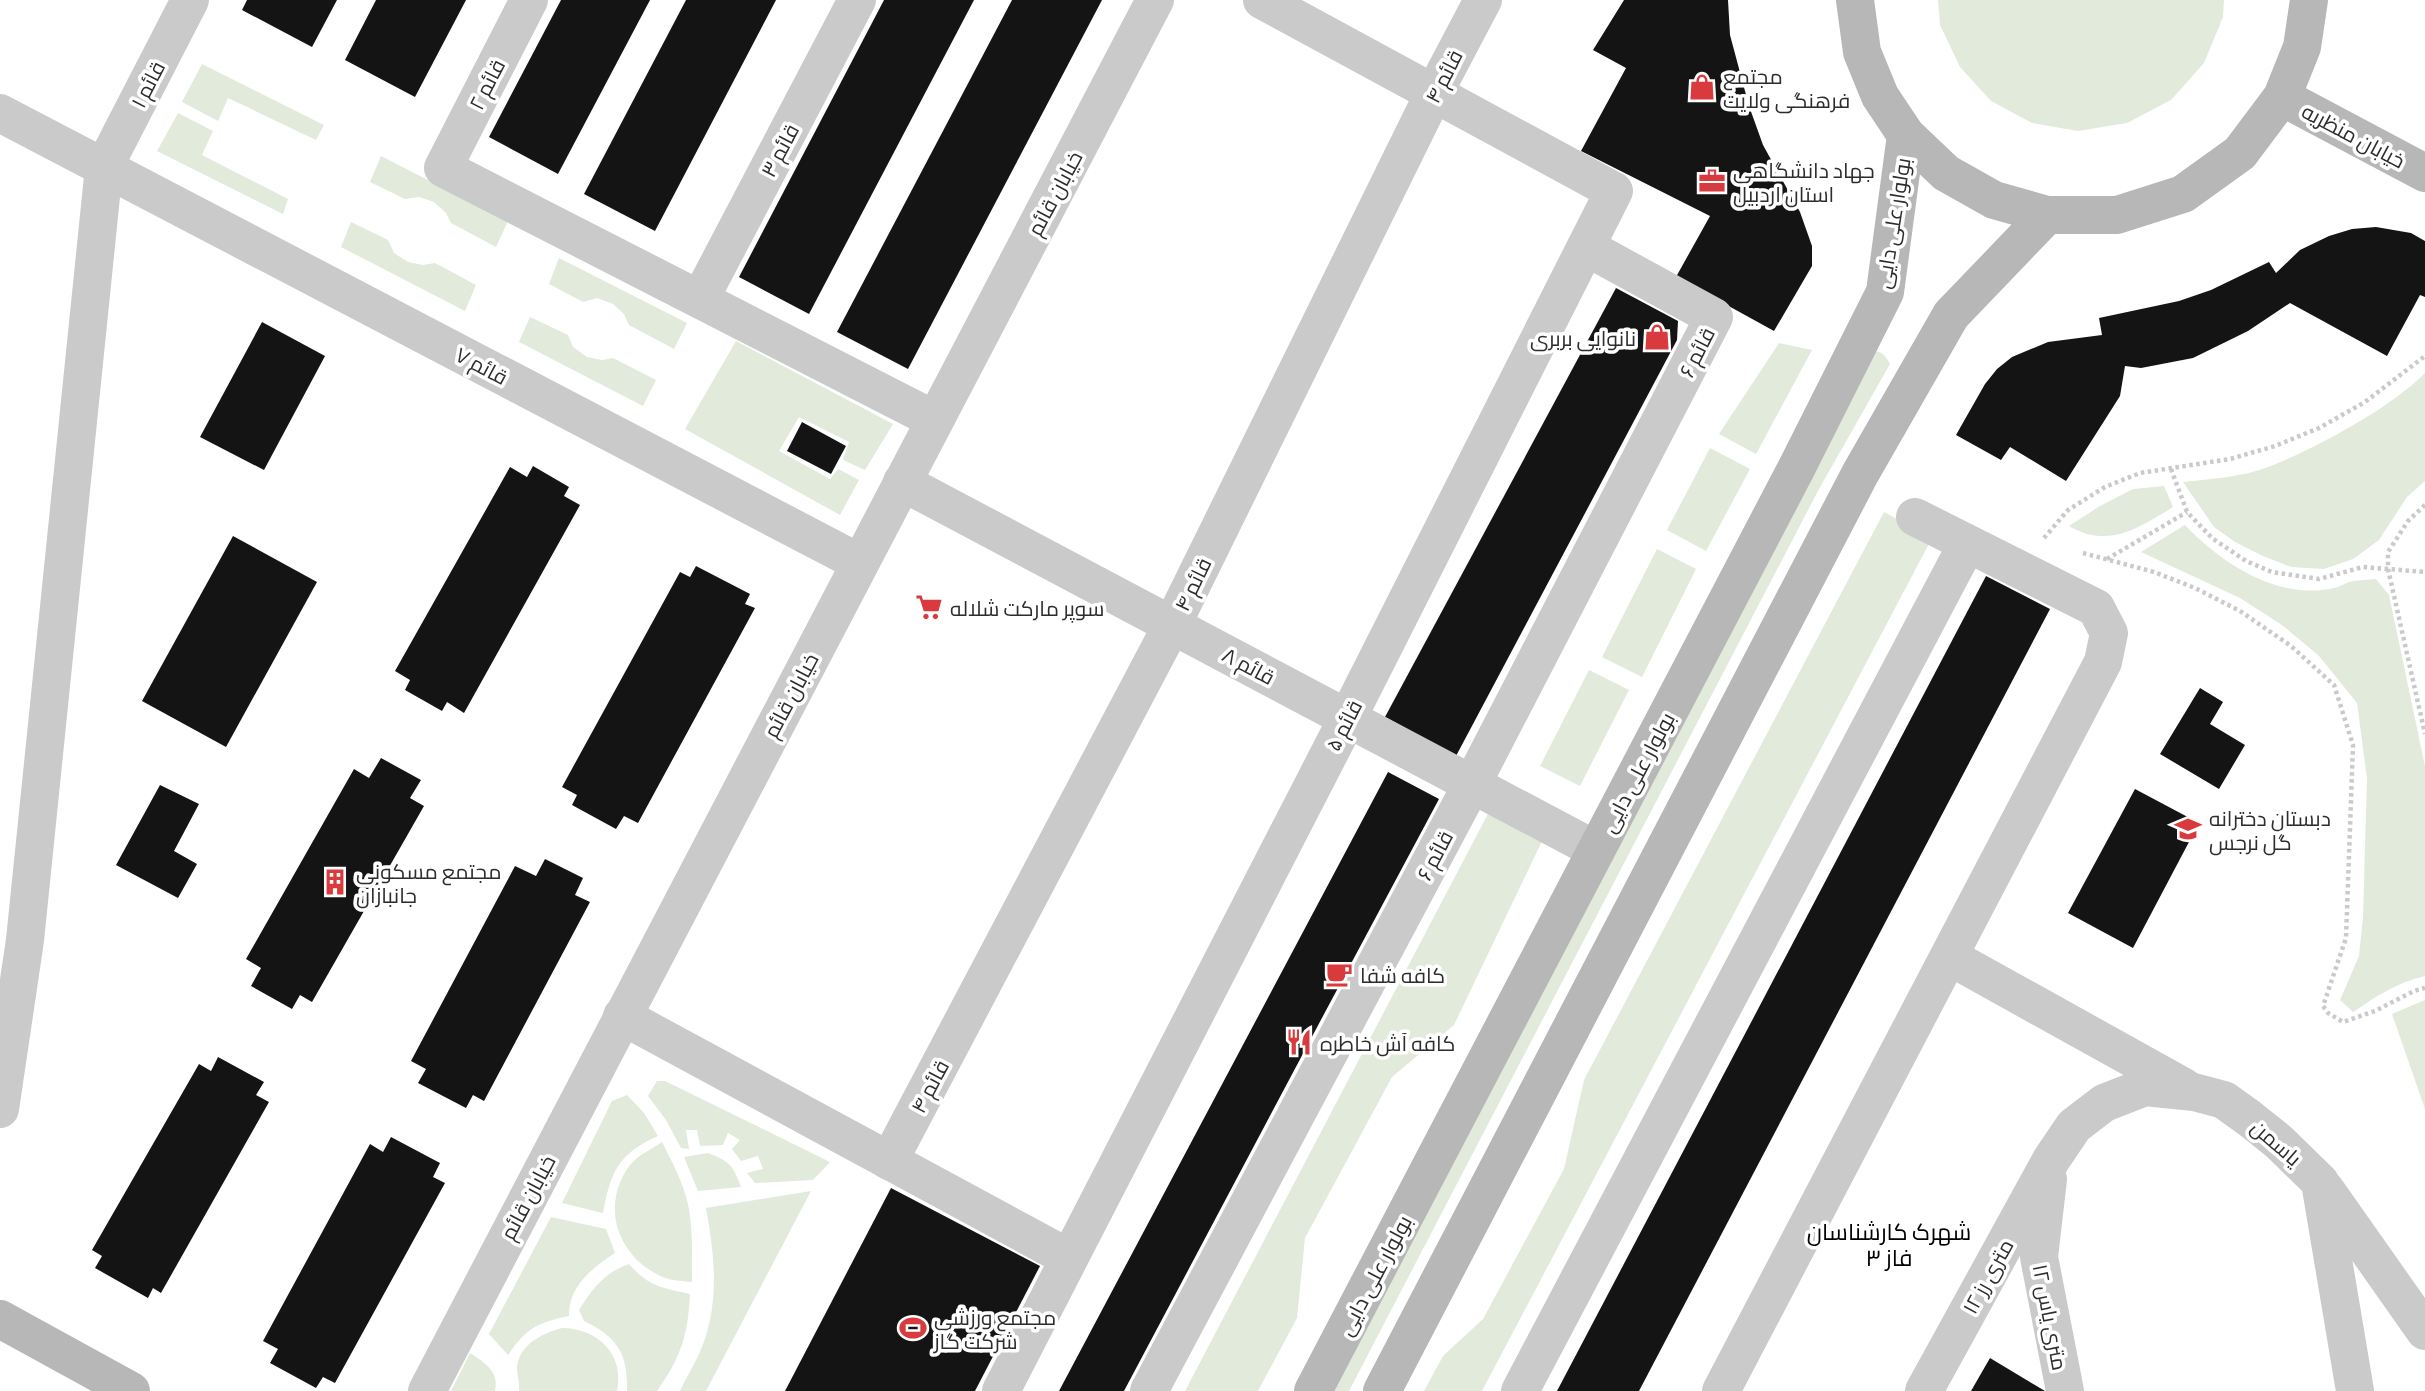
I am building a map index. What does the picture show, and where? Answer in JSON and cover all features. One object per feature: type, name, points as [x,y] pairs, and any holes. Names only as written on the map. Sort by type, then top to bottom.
[{"type":"main road","points":[[1854,0],[1862,52],[1880,96],[1906,135],[1946,173],[1994,200],[2047,215],[2117,215],[2183,194],[2240,153],[2282,97],[2302,47],[2309,0]]},
{"type":"main road","name":"خیابان منظریه","points":[[2282,97],[2425,173]]},
{"type":"main road","name":"بولوار علی دایی","points":[[1313,1391],[1797,467],[1885,292],[1906,135]]},
{"type":"main road","points":[[1382,1391],[1860,474],[1951,315],[2047,215]]},
{"type":"main road","points":[[0,1319],[131,1391]]},
{"type":"street","name":"قائم ۱","points":[[104,167],[190,0]]},
{"type":"street","name":"قائم ۲","points":[[529,0],[443,168],[700,299]]},
{"type":"street","name":"قائم ۳","points":[[700,299],[857,0]]},
{"type":"street","name":"خیابان قائم","points":[[426,1391],[1155,0]]},
{"type":"street","points":[[1262,0],[1434,93]]},
{"type":"street","name":"قائم ۴","points":[[889,1161],[1172,625],[1434,93],[1483,0]]},
{"type":"street","name":"قائم ۵","points":[[1001,1391],[1348,717],[1614,191],[1434,93]]},
{"type":"street","name":"قائم ۷","points":[[0,113],[860,563]]},
{"type":"street","points":[[0,1109],[25,940],[104,167]]},
{"type":"street","name":"قائم ۶","points":[[1149,1391],[1472,784],[1714,317],[1586,247]]},
{"type":"street","points":[[700,299],[935,419]]},
{"type":"street","name":"قائم ۸","points":[[902,482],[1596,849]]},
{"type":"street","points":[[1721,1391],[2103,662],[2109,634],[2096,608],[1915,517]]},
{"type":"street","points":[[1520,1391],[1967,544]]},
{"type":"street","points":[[1950,957],[2194,1093]]},
{"type":"street","points":[[622,1016],[1069,1258]]},
{"type":"street","points":[[2083,1119],[2108,1082],[2110,1062],[2095,1037]]},
{"type":"street","name":"یاسمن","points":[[2050,1160],[2074,1126],[2083,1119],[2105,1103],[2145,1087],[2224,1100],[2249,1118],[2279,1142],[2320,1182],[2355,1391]]},
{"type":"street","name":"۱۲ متری رز","points":[[1924,1391],[2050,1160]]},
{"type":"street","name":"۱۲ متری یاس","points":[[2050,1160],[2039,1257],[2065,1391]]},
{"type":"street","points":[[2320,1182],[2425,1331]]},
{"type":"path","points":[[2053,544],[2042,541],[2068,510],[2105,487],[2140,473],[2230,459],[2274,446],[2319,428],[2365,402],[2425,356]]},
{"type":"path","points":[[2171,469],[2187,512],[2211,538],[2246,561],[2272,572],[2319,579],[2363,567],[2425,572]]},
{"type":"path","points":[[2425,505],[2408,521],[2388,552],[2388,569],[2425,734]]},
{"type":"path","points":[[2106,560],[2187,512]]},
{"type":"path","points":[[2075,551],[2174,580],[2240,611],[2291,646],[2334,685],[2353,745],[2346,938],[2323,1006],[2328,1013],[2343,1022],[2425,988]]},
{"type":"shaded area","points":[[1938,0],[2224,0],[2223,17],[2204,63],[2171,100],[2127,123],[2078,131],[2032,123],[1991,101],[1960,67],[1940,25]]},
{"type":"shaded area","points":[[202,64],[324,125],[316,140],[228,98],[218,121],[182,102]]},
{"type":"shaded area","points":[[178,113],[213,131],[202,155],[288,199],[283,214],[157,151]]},
{"type":"shaded area","points":[[381,156],[508,221],[496,247],[451,223],[446,213],[434,202],[419,197],[405,199],[370,182]]},
{"type":"shaded area","points":[[351,222],[388,240],[394,253],[408,262],[423,265],[435,263],[476,285],[465,311],[341,247]]},
{"type":"shaded area","points":[[559,258],[687,323],[674,349],[629,325],[624,314],[613,304],[597,298],[583,302],[549,284]]},
{"type":"shaded area","points":[[530,317],[568,335],[573,347],[587,357],[602,360],[613,358],[656,380],[643,406],[519,342]]},
{"type":"shaded area","points":[[736,341],[893,424],[865,470],[843,460],[849,442],[799,417],[779,451],[830,479],[838,469],[859,480],[840,515],[685,429]]},
{"type":"shaded area","points":[[1779,343],[1812,350],[1756,454],[1719,434]]},
{"type":"shaded area","points":[[1872,351],[1883,354],[1890,364],[1819,489],[1349,1391],[1328,1391]]},
{"type":"shaded area","points":[[2425,373],[2425,481],[2407,497],[2379,540],[2353,559],[2324,569],[2291,567],[2263,556],[2235,542],[2214,527],[2183,482],[2248,473],[2286,459],[2329,439],[2373,413]]},
{"type":"shaded area","points":[[1710,448],[1750,469],[1706,551],[1667,530]]},
{"type":"shaded area","points":[[2164,486],[2173,507],[2135,528],[2110,536],[2097,536],[2069,526],[2133,489]]},
{"type":"shaded area","points":[[1884,512],[1932,538],[1482,1391],[1424,1391],[1443,1356],[1483,1319],[1564,1169],[1584,1080]]},
{"type":"shaded area","points":[[2185,525],[2233,565],[2272,584],[2313,591],[2334,588],[2352,581],[2376,579],[2389,595],[2425,766],[2425,976],[2396,986],[2353,1012],[2340,1000],[2359,956],[2363,917],[2367,778],[2357,703],[2319,656],[2282,625],[2240,598],[2141,552]]},
{"type":"shaded area","points":[[1657,549],[1696,569],[1642,677],[1602,657]]},
{"type":"shaded area","points":[[1589,670],[1629,690],[1580,786],[1540,766]]},
{"type":"shaded area","points":[[1490,810],[1543,839],[1454,1025],[1392,1077],[1305,1238],[1297,1318],[1258,1391],[1185,1391]]},
{"type":"shaded area","points":[[2425,1000],[2425,1109],[2392,1014]]},
{"type":"shaded area","points":[[657,1081],[665,1081],[830,1162],[813,1180],[755,1183],[747,1173],[763,1169],[758,1156],[741,1161],[732,1149],[740,1140],[728,1133],[723,1145],[700,1146],[697,1130],[686,1130],[689,1149],[681,1148],[666,1120],[648,1096]]},
{"type":"shaded area","points":[[627,1095],[644,1113],[658,1136],[634,1150],[618,1166],[609,1186],[603,1213],[562,1203],[612,1101]]},
{"type":"shaded area","points":[[662,1142],[688,1204],[692,1282],[668,1279],[649,1269],[635,1258],[618,1230],[616,1197],[621,1181],[633,1162]]},
{"type":"shaded area","points":[[708,1153],[729,1165],[741,1187],[698,1191],[684,1157]]},
{"type":"shaded area","points":[[811,1191],[706,1391],[680,1391],[700,1352],[711,1317],[714,1281],[706,1208]]},
{"type":"shaded area","points":[[551,1217],[606,1229],[615,1253],[590,1272],[577,1287],[569,1316],[533,1328],[508,1355],[489,1334]]},
{"type":"shaded area","points":[[629,1264],[656,1285],[690,1294],[682,1345],[657,1391],[627,1391],[623,1356],[605,1333],[584,1321],[579,1310],[600,1282]]},
{"type":"shaded area","points":[[562,1328],[586,1333],[606,1346],[617,1366],[617,1391],[519,1391],[517,1368],[522,1353],[533,1341]]},
{"type":"shaded area","points":[[470,1353],[493,1373],[495,1391],[451,1391]]},
{"type":"building","points":[[247,0],[337,0],[312,47],[242,10]]},
{"type":"building","points":[[376,0],[466,0],[415,97],[345,60]]},
{"type":"building","points":[[561,0],[650,0],[558,174],[489,137]]},
{"type":"building","points":[[686,0],[776,0],[655,231],[584,194]]},
{"type":"building","points":[[884,0],[974,0],[809,314],[739,277]]},
{"type":"building","points":[[1012,0],[1102,0],[908,369],[837,332]]},
{"type":"building","points":[[1624,0],[1728,0],[1730,35],[1749,106],[1763,145],[1800,212],[1812,246],[1812,266],[1774,331],[1676,277],[1710,216],[1581,151],[1626,68],[1593,50]]},
{"type":"building","points":[[2376,227],[2411,233],[2425,241],[2425,297],[2420,295],[2387,356],[2290,303],[2248,331],[2193,358],[2141,368],[2125,366],[2120,396],[2066,481],[2010,447],[2001,460],[1956,435],[1985,384],[1997,369],[2012,357],[2048,342],[2102,335],[2099,318],[2179,301],[2211,290],[2269,262],[2276,273],[2300,250],[2329,236],[2352,229]]},
{"type":"building","points":[[1616,288],[1678,321],[1677,340],[1456,756],[1385,717]]},
{"type":"building","points":[[262,322],[325,356],[264,470],[200,437]]},
{"type":"building","points":[[802,422],[846,446],[831,474],[787,451]]},
{"type":"building","points":[[533,466],[569,487],[564,496],[580,505],[464,713],[447,702],[442,711],[405,690],[410,680],[395,671],[510,467],[527,477]]},
{"type":"building","points":[[233,536],[317,582],[226,747],[142,701]]},
{"type":"building","points":[[696,566],[750,594],[745,604],[755,608],[638,823],[624,816],[616,829],[572,805],[577,795],[562,787],[680,572],[690,577]]},
{"type":"building","points":[[1986,576],[2050,609],[1639,1391],[1557,1391]]},
{"type":"building","points":[[2200,688],[2223,702],[2210,724],[2245,745],[2219,789],[2160,754]]},
{"type":"building","name":"مجتمع مسکونی جانبازان","points":[[381,758],[421,780],[410,798],[424,806],[312,1002],[300,995],[292,1009],[251,986],[261,968],[246,959],[354,769],[369,778]]},
{"type":"building","points":[[1388,772],[1439,799],[1124,1391],[1059,1391]]},
{"type":"building","points":[[160,785],[199,804],[174,851],[197,864],[178,898],[116,865]]},
{"type":"building","points":[[2135,789],[2199,823],[2133,948],[2068,913]]},
{"type":"building","points":[[545,859],[583,878],[575,895],[590,902],[484,1101],[473,1095],[466,1108],[418,1083],[426,1069],[411,1061],[515,866],[536,876]]},
{"type":"building","points":[[218,1057],[264,1082],[256,1095],[269,1102],[161,1293],[153,1288],[148,1298],[95,1268],[102,1256],[92,1250],[199,1064],[211,1071]]},
{"type":"building","points":[[391,1137],[440,1163],[433,1177],[445,1183],[335,1383],[323,1377],[316,1388],[270,1363],[278,1349],[263,1341],[370,1144],[383,1152]]},
{"type":"building","name":"مجتمع ورزشی شرکت گاز","points":[[891,1188],[1040,1266],[975,1391],[785,1391]]},
{"type":"building","points":[[1990,1358],[2045,1391],[1971,1391]]},
{"type":"place","name":"مجتمع فرهنگی ولایت","points":[[1702,87]]},
{"type":"place","name":"جهاد دانشگاهی استان اردبیل","points":[[1712,181]]},
{"type":"place","name":"نانوایی بربری","points":[[1657,337]]},
{"type":"place","name":"سوپر مارکت شلاله","points":[[929,607]]},
{"type":"place","name":"دبستان دخترانه گل نرجس","points":[[2188,829]]},
{"type":"place","name":"مجتمع مسکونی جانبازان","points":[[335,882]]},
{"type":"place","name":"کافه شفا","points":[[1339,974]]},
{"type":"place","name":"کافه آش خاطره","points":[[1299,1042]]},
{"type":"place","name":"مجتمع ورزشی شرکت گاز","points":[[913,1328]]},
{"type":"district","name":"شهرک کارشناسان فاز ٣","points":[[1889,1244]]}]
